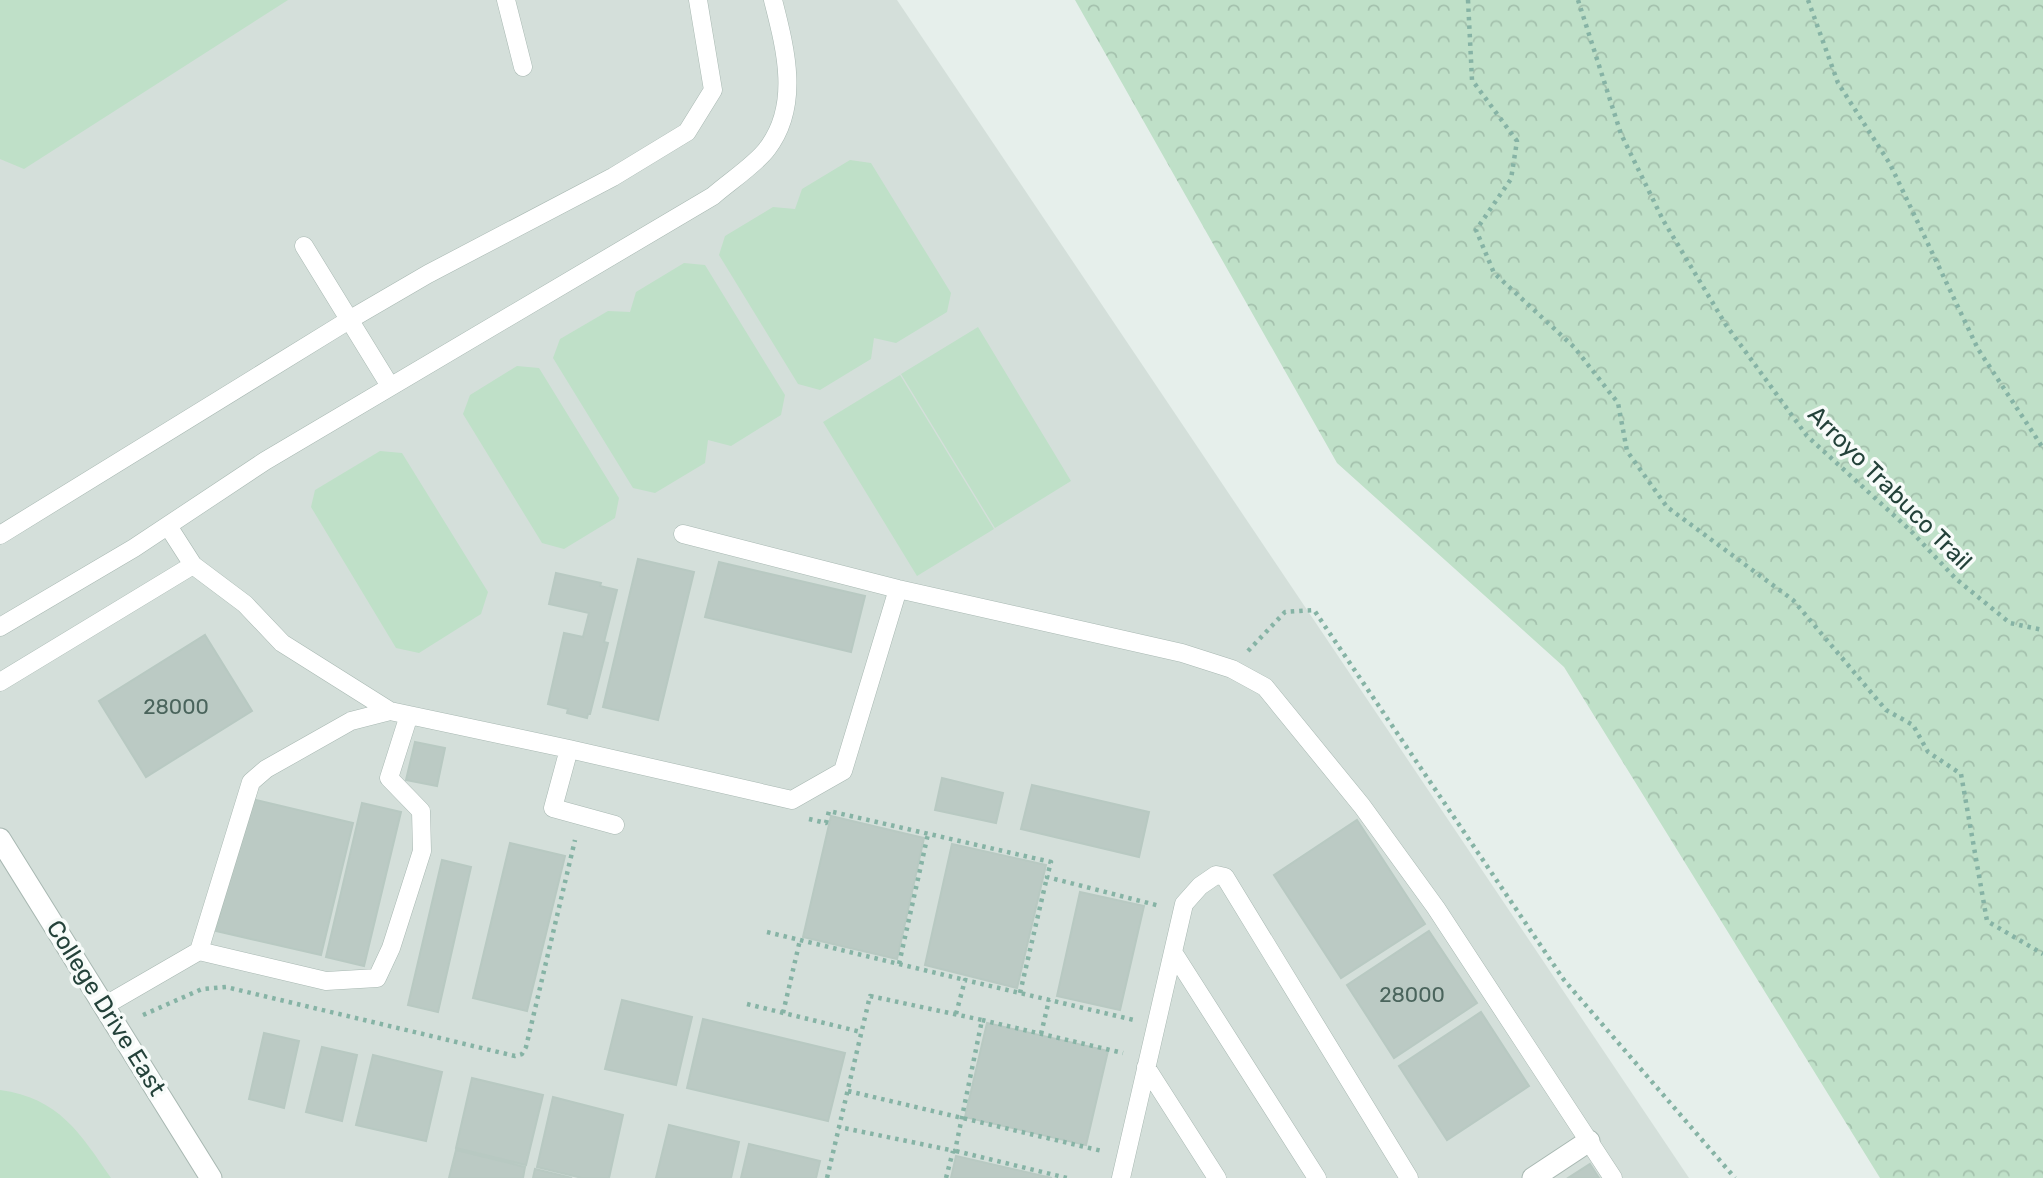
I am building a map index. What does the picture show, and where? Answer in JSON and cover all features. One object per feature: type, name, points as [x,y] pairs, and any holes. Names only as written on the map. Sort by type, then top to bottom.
[{"type":"street","name":"College Drive East","points":[[0,839],[211,1178]]},
{"type":"street","points":[[1533,1178],[1589,1141]]},
{"type":"lane","points":[[506,0],[523,66]]},
{"type":"lane","points":[[0,534],[349,320],[428,274],[612,177],[687,132],[713,90],[698,0]]},
{"type":"lane","points":[[0,627],[168,526],[265,461],[713,196],[767,149],[779,126],[786,102],[788,78],[785,49],[773,0]]},
{"type":"lane","points":[[304,246],[390,386]]},
{"type":"lane","points":[[168,526],[193,565],[245,604],[282,643],[390,711],[792,800],[843,771],[898,589]]},
{"type":"lane","points":[[683,534],[898,589],[1182,653],[1231,669],[1265,687],[1362,806],[1436,908],[1613,1178]]},
{"type":"lane","points":[[0,682],[193,565]]},
{"type":"lane","points":[[104,1006],[199,951],[251,782],[266,769],[351,721],[390,711]]},
{"type":"lane","points":[[199,951],[326,981],[377,978],[391,948],[422,851],[421,811],[389,778],[409,715]]},
{"type":"lane","points":[[569,749],[552,808],[615,825]]},
{"type":"lane","points":[[1121,1178],[1184,904],[1200,886],[1216,875],[1225,877],[1409,1178]]},
{"type":"lane","points":[[1173,952],[1317,1178]]},
{"type":"lane","points":[[1146,1068],[1217,1178]]},
{"type":"path","points":[[1468,0],[1472,80],[1517,141],[1511,179],[1476,230],[1494,273],[1574,347],[1618,403],[1627,451],[1667,507],[1793,600],[1886,710],[1913,724],[1928,752],[1961,774],[1987,921],[2043,954]]},
{"type":"path","name":"Arroyo Trabuco Trail","points":[[1578,0],[1621,134],[1663,220],[1726,325],[1807,436],[1910,530],[1956,579],[2010,623],[2043,630]]},
{"type":"path","points":[[1808,0],[1838,83],[1890,164],[1978,349],[2043,447]]},
{"type":"path","points":[[1231,669],[1285,612],[1314,610],[1563,980],[1735,1178]]},
{"type":"path","points":[[800,817],[826,824],[829,811],[1051,862],[1020,993]]},
{"type":"path","points":[[139,1017],[202,989],[216,986],[515,1056],[522,1054],[526,1047],[581,816]]},
{"type":"path","points":[[899,964],[928,834]]},
{"type":"path","points":[[1047,877],[1161,906]]},
{"type":"path","points":[[766,932],[1135,1020]]},
{"type":"path","points":[[783,1013],[800,940]]},
{"type":"path","points":[[956,1014],[965,980]]},
{"type":"path","points":[[827,1178],[870,996],[1128,1054]]},
{"type":"path","points":[[1041,1034],[1049,1000]]},
{"type":"path","points":[[747,1003],[861,1032]]},
{"type":"path","points":[[946,1178],[982,1020]]},
{"type":"path","points":[[848,1091],[1105,1152]]},
{"type":"path","points":[[839,1127],[1067,1178]]},
{"type":"shaded area","points":[[0,0],[897,0],[1689,1178],[0,1178]]},
{"type":"green space","points":[[0,0],[288,0],[24,169],[0,159]]},
{"type":"green space","points":[[1075,0],[2043,0],[2043,1178],[1880,1178],[1564,667],[1337,463]]},
{"type":"green space","points":[[850,160],[871,163],[951,293],[947,312],[896,343],[874,338],[871,359],[820,390],[798,384],[719,255],[725,236],[773,207],[795,209],[802,189]]},
{"type":"green space","points":[[684,263],[705,265],[785,395],[781,415],[731,446],[708,440],[705,463],[655,493],[633,488],[553,358],[560,339],[608,311],[630,312],[636,292]]},
{"type":"green space","points":[[978,327],[1071,481],[995,528],[901,374]]},
{"type":"green space","points":[[517,366],[539,368],[619,498],[615,518],[564,549],[542,543],[463,414],[470,395]]},
{"type":"green space","points":[[900,375],[994,529],[917,576],[823,422]]},
{"type":"green space","points":[[380,451],[402,453],[488,592],[481,614],[419,653],[396,648],[311,507],[315,490]]},
{"type":"green space","points":[[0,1090],[20,1094],[53,1109],[78,1132],[111,1178],[0,1178]]},
{"type":"building","points":[[638,559],[694,572],[658,720],[603,707]]},
{"type":"building","points":[[719,562],[865,596],[851,652],[705,617]]},
{"type":"building","points":[[556,573],[601,583],[600,586],[617,590],[604,642],[608,643],[587,718],[548,704],[564,633],[583,637],[589,613],[549,604]]},
{"type":"building","points":[[205,635],[252,711],[146,777],[99,701]]},
{"type":"building","points":[[415,742],[445,748],[437,786],[406,780]]},
{"type":"building","points":[[942,778],[1003,793],[996,823],[935,810]]},
{"type":"building","points":[[1032,785],[1149,812],[1139,857],[1021,829]]},
{"type":"building","points":[[248,798],[353,823],[321,955],[216,931]]},
{"type":"building","points":[[362,803],[401,812],[364,966],[326,957]]},
{"type":"building","points":[[831,816],[924,838],[897,959],[803,937]]},
{"type":"building","points":[[1357,820],[1425,924],[1341,978],[1274,875]]},
{"type":"building","points":[[510,843],[565,856],[527,1011],[473,998]]},
{"type":"building","points":[[952,844],[1046,865],[1017,988],[925,965]]},
{"type":"building","points":[[442,860],[471,867],[438,1012],[408,1005]]},
{"type":"building","points":[[1080,892],[1144,906],[1120,1010],[1057,996]]},
{"type":"building","points":[[1429,931],[1477,1003],[1394,1058],[1347,985]]},
{"type":"building","points":[[622,1000],[692,1017],[676,1085],[605,1069]]},
{"type":"building","points":[[1481,1012],[1529,1086],[1447,1140],[1399,1066]]},
{"type":"building","points":[[703,1019],[845,1053],[828,1121],[687,1088]]},
{"type":"building","points":[[987,1023],[1108,1051],[1086,1145],[965,1117]]},
{"type":"building","points":[[264,1033],[299,1041],[284,1108],[249,1099]]},
{"type":"building","points":[[322,1047],[357,1055],[342,1121],[306,1112]]},
{"type":"building","points":[[373,1055],[442,1072],[426,1141],[356,1125]]},
{"type":"building","points":[[472,1078],[543,1095],[526,1165],[456,1148]]},
{"type":"building","points":[[553,1097],[623,1115],[609,1178],[582,1178],[537,1167]]},
{"type":"building","points":[[669,1125],[739,1142],[731,1178],[656,1178]]},
{"type":"building","points":[[749,1144],[820,1161],[816,1178],[741,1178]]},
{"type":"building","points":[[456,1150],[525,1167],[523,1178],[449,1178]]},
{"type":"building","points":[[956,1156],[1052,1178],[951,1178]]},
{"type":"building","points":[[1590,1164],[1599,1178],[1568,1178]]},
{"type":"building","points":[[535,1169],[572,1178],[533,1178]]}]
